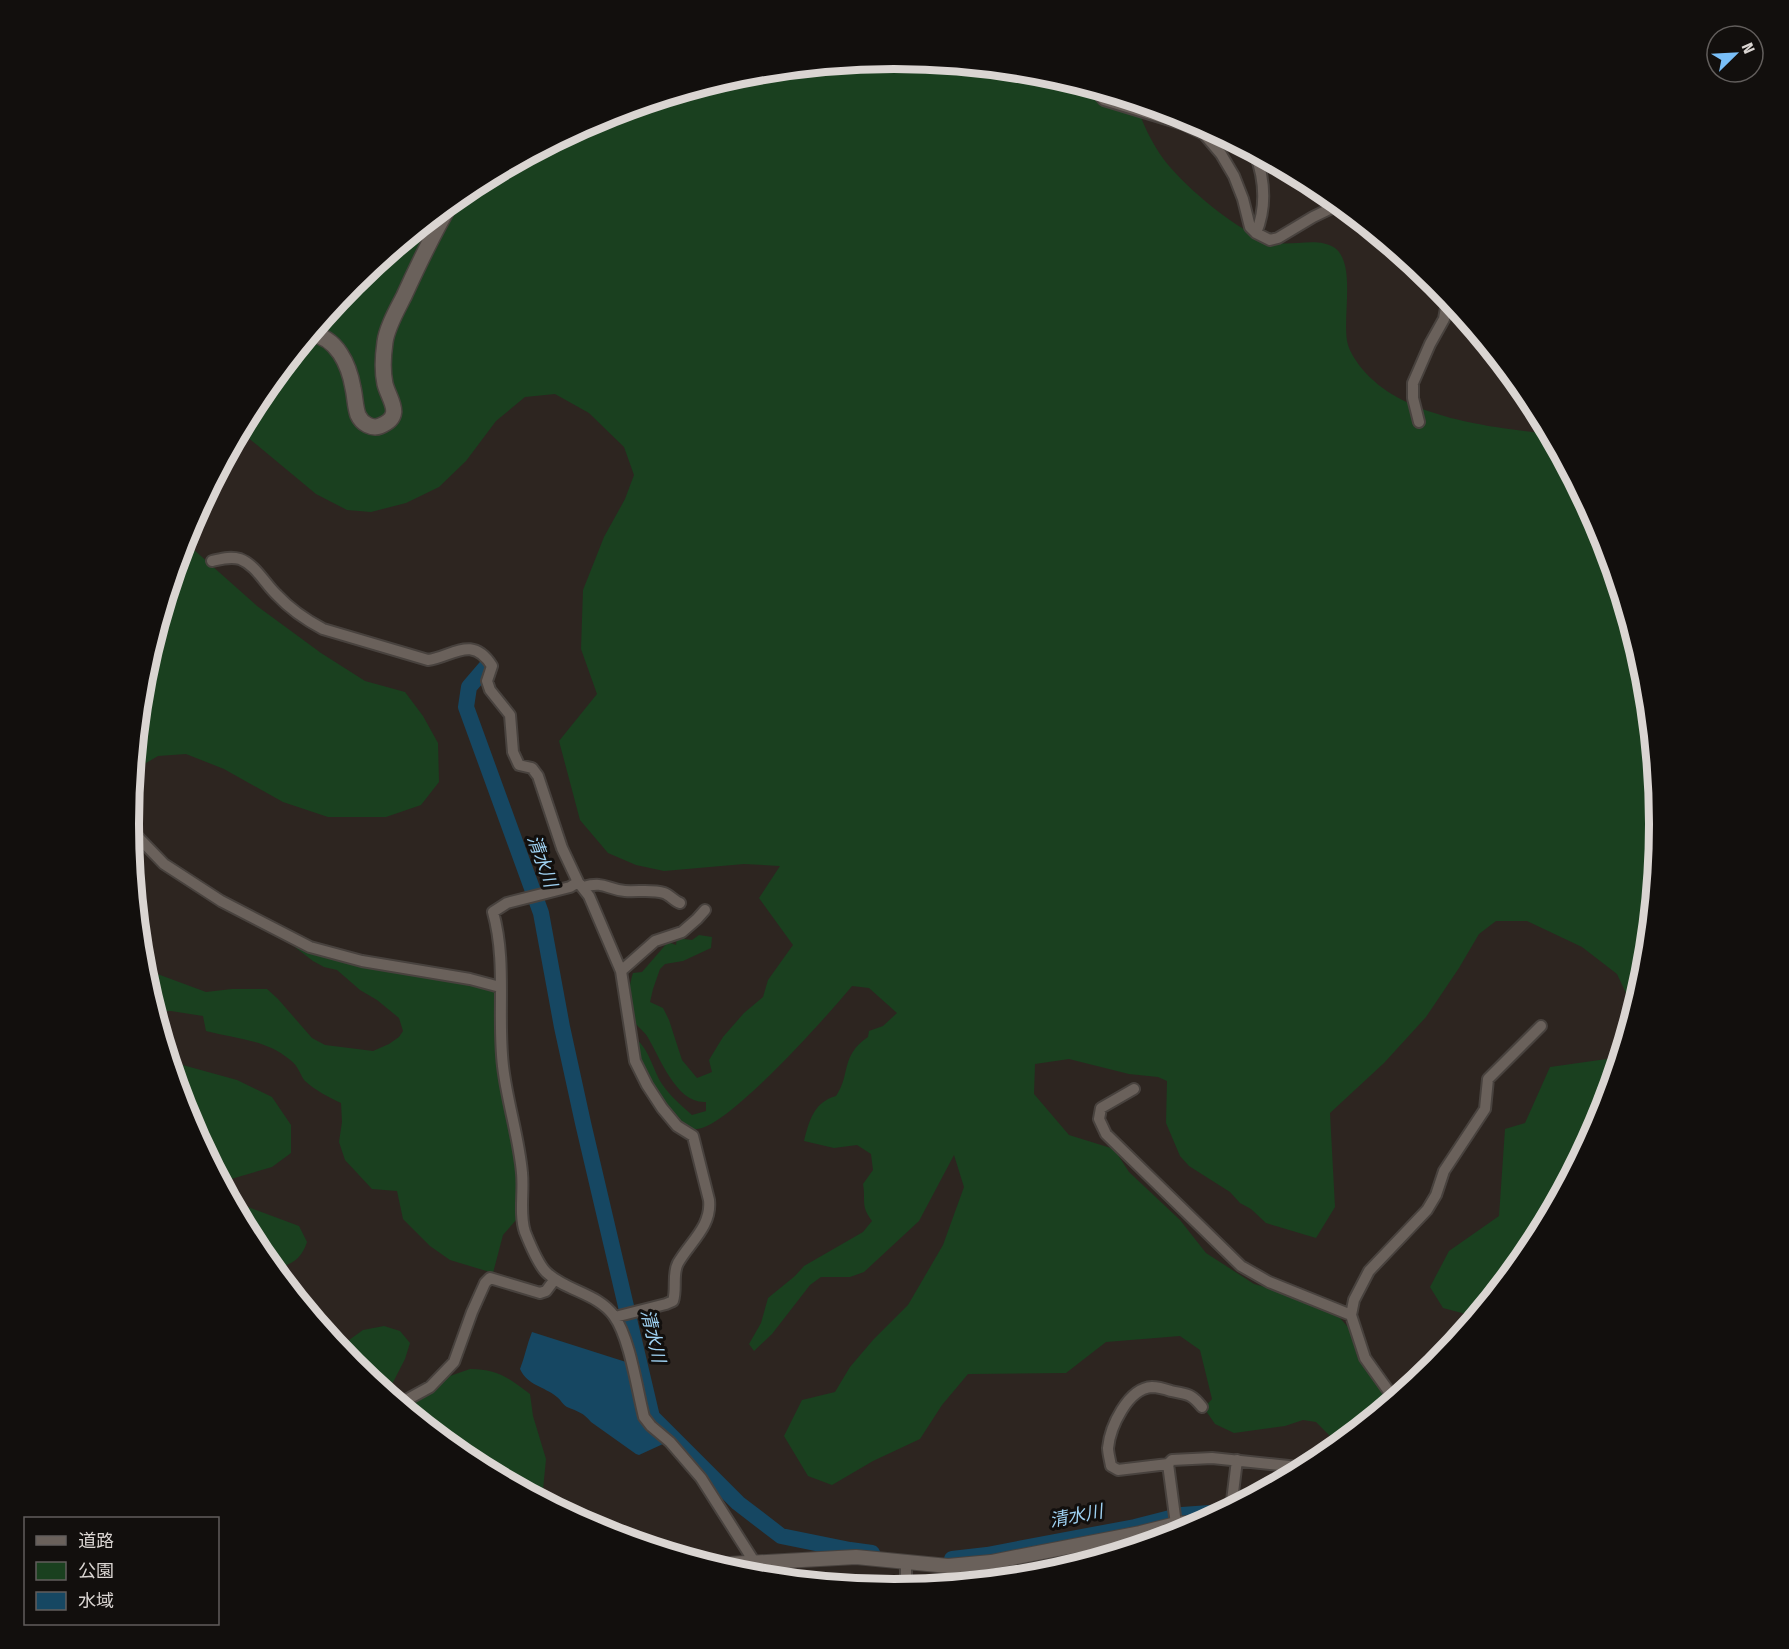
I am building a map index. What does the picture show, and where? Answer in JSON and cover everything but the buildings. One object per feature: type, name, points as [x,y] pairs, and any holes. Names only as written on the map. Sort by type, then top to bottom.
[{"type":"main road","points":[[318,337],[332,342],[345,360],[358,416],[366,425],[376,427],[387,423],[393,416],[394,404],[385,386],[383,370],[385,340],[441,221]]},
{"type":"street","points":[[1103,99],[1150,114]]},
{"type":"street","points":[[1207,137],[1221,154],[1234,176],[1250,227],[1256,233],[1270,240],[1278,238],[1331,208]]},
{"type":"street","points":[[1256,233],[1263,217],[1264,192],[1257,162]]},
{"type":"street","points":[[1419,422],[1413,398],[1413,383],[1444,319],[1446,308]]},
{"type":"street","points":[[212,561],[229,557],[240,559],[248,564],[279,598],[323,629],[428,660],[446,656],[461,649],[477,653],[488,660],[492,666],[487,681],[490,690],[510,715],[513,752],[519,765],[532,768],[538,776],[562,848],[580,884],[589,896],[621,971],[635,1061],[662,1108],[677,1126],[693,1136],[710,1210],[704,1227],[676,1266],[673,1301],[615,1317]]},
{"type":"street","points":[[140,839],[164,864],[221,901],[310,947],[363,961],[470,978],[500,987]]},
{"type":"street","points":[[680,903],[665,893],[622,891],[606,885],[580,884],[507,903],[493,912],[498,931],[501,963],[503,1066],[522,1172],[522,1219],[544,1271],[555,1280],[593,1299],[615,1317],[625,1341],[644,1417],[670,1442],[701,1478],[755,1563]]},
{"type":"street","points":[[621,971],[655,941],[685,929],[705,910]]},
{"type":"street","points":[[1391,1395],[1365,1358],[1351,1315],[1354,1300],[1369,1271],[1427,1210],[1436,1195],[1444,1171],[1485,1109],[1488,1079],[1541,1026]]},
{"type":"street","points":[[1134,1089],[1101,1108],[1099,1119],[1106,1134],[1241,1266],[1269,1282],[1351,1315]]},
{"type":"street","points":[[405,1400],[430,1387],[454,1362],[484,1283],[490,1278],[540,1293],[546,1291],[555,1280]]},
{"type":"street","points":[[1202,1407],[1193,1396],[1150,1387],[1135,1393],[1124,1407],[1111,1435],[1108,1449],[1110,1466],[1118,1470],[1168,1464],[1172,1460],[1212,1458],[1293,1466]]},
{"type":"street","points":[[1232,1500],[1237,1460]]},
{"type":"street","points":[[1168,1464],[1176,1524]]},
{"type":"street","points":[[741,1564],[856,1557],[948,1566],[991,1562],[1180,1524]]},
{"type":"street","points":[[906,1563],[906,1580]]},
{"type":"green space","points":[[894,69],[993,75],[1090,95],[1138,109],[1151,139],[1174,172],[1229,220],[1272,242],[1321,243],[1335,248],[1342,256],[1347,280],[1346,335],[1348,345],[1359,365],[1376,383],[1397,397],[1447,417],[1500,428],[1540,433],[1549,447],[1572,490],[1610,582],[1624,629],[1644,726],[1650,824],[1648,874],[1644,923],[1629,999],[1617,974],[1582,947],[1527,921],[1496,921],[1479,934],[1426,1017],[1384,1063],[1330,1113],[1335,1207],[1316,1238],[1266,1223],[1251,1209],[1240,1203],[1230,1192],[1189,1166],[1180,1156],[1166,1123],[1167,1081],[1158,1077],[1129,1074],[1069,1059],[1035,1064],[1034,1094],[1069,1135],[1114,1149],[1129,1172],[1180,1220],[1206,1253],[1254,1284],[1312,1303],[1340,1318],[1353,1333],[1357,1356],[1386,1398],[1333,1439],[1316,1422],[1303,1420],[1285,1426],[1234,1433],[1215,1424],[1204,1408],[1212,1399],[1200,1350],[1180,1336],[1106,1342],[1066,1373],[968,1374],[942,1405],[920,1439],[873,1461],[832,1485],[808,1476],[784,1436],[802,1400],[835,1392],[850,1367],[908,1305],[943,1245],[964,1187],[954,1155],[919,1221],[864,1272],[850,1277],[821,1277],[810,1285],[772,1334],[754,1351],[749,1344],[761,1323],[768,1298],[804,1266],[863,1232],[872,1221],[865,1207],[863,1184],[873,1170],[871,1154],[857,1145],[834,1148],[804,1141],[814,1113],[822,1103],[836,1096],[841,1088],[853,1051],[868,1037],[869,1031],[883,1026],[897,1013],[869,988],[852,986],[823,1020],[753,1091],[730,1111],[710,1124],[696,1129],[685,1126],[672,1115],[645,1075],[640,1063],[636,1039],[644,1048],[662,1084],[672,1096],[692,1115],[706,1111],[706,1102],[695,1101],[686,1095],[670,1078],[647,1036],[635,1023],[630,1013],[629,996],[633,973],[642,972],[668,942],[676,945],[677,938],[692,940],[699,935],[712,937],[711,948],[683,961],[665,964],[660,969],[650,1002],[663,1008],[682,1060],[697,1078],[712,1072],[709,1060],[723,1037],[744,1013],[763,997],[768,980],[793,945],[759,898],[780,866],[744,864],[664,871],[636,865],[608,853],[580,820],[559,741],[597,694],[581,649],[583,590],[604,537],[625,499],[634,475],[624,447],[589,413],[555,394],[525,397],[496,421],[466,461],[439,487],[406,503],[371,512],[347,510],[316,494],[247,436],[266,405],[326,326],[396,256],[475,196],[560,147],[652,109],[699,95],[796,75],[845,71]]},
{"type":"green space","points":[[192,548],[257,606],[321,653],[365,681],[405,692],[423,716],[438,743],[439,782],[421,805],[386,817],[328,817],[283,802],[224,769],[186,754],[158,756],[142,765],[145,726],[165,629]]},
{"type":"green space","points":[[293,943],[498,991],[517,1161],[517,1203],[516,1220],[503,1235],[493,1273],[450,1260],[430,1246],[403,1219],[397,1191],[372,1189],[345,1160],[339,1142],[342,1122],[341,1103],[305,1081],[289,1059],[260,1043],[206,1031],[203,1016],[163,1011],[154,973],[206,992],[267,989],[312,1038],[325,1045],[373,1051],[399,1037],[403,1031],[399,1018],[337,970],[324,967],[296,948]]},
{"type":"green space","points":[[1613,1058],[1572,1159],[1523,1244],[1469,1315],[1443,1308],[1430,1287],[1449,1251],[1499,1216],[1505,1129],[1525,1123],[1550,1067]]},
{"type":"green space","points":[[178,1064],[237,1080],[272,1097],[291,1125],[291,1153],[272,1167],[228,1180],[197,1114]]},
{"type":"green space","points":[[242,1205],[299,1226],[307,1242],[302,1253],[282,1267],[266,1244]]},
{"type":"green space","points":[[384,1326],[400,1331],[410,1343],[405,1359],[390,1388],[345,1343],[363,1330]]},
{"type":"green space","points":[[470,1369],[479,1369],[502,1375],[530,1394],[533,1416],[546,1459],[543,1493],[475,1453],[408,1403],[428,1392],[447,1377]]},
{"type":"water","points":[[532,1332],[626,1362],[640,1419],[648,1431],[663,1444],[639,1455],[636,1454],[583,1414],[566,1406],[552,1393],[527,1379],[520,1369]]},
{"type":"waterway","name":"清水川","points":[[487,666],[469,687],[466,707],[541,913],[583,1123],[652,1417],[738,1503],[781,1536],[872,1553]]},
{"type":"waterway","name":"清水川","points":[[952,1559],[987,1555],[1135,1527],[1182,1515],[1203,1513]]}]
